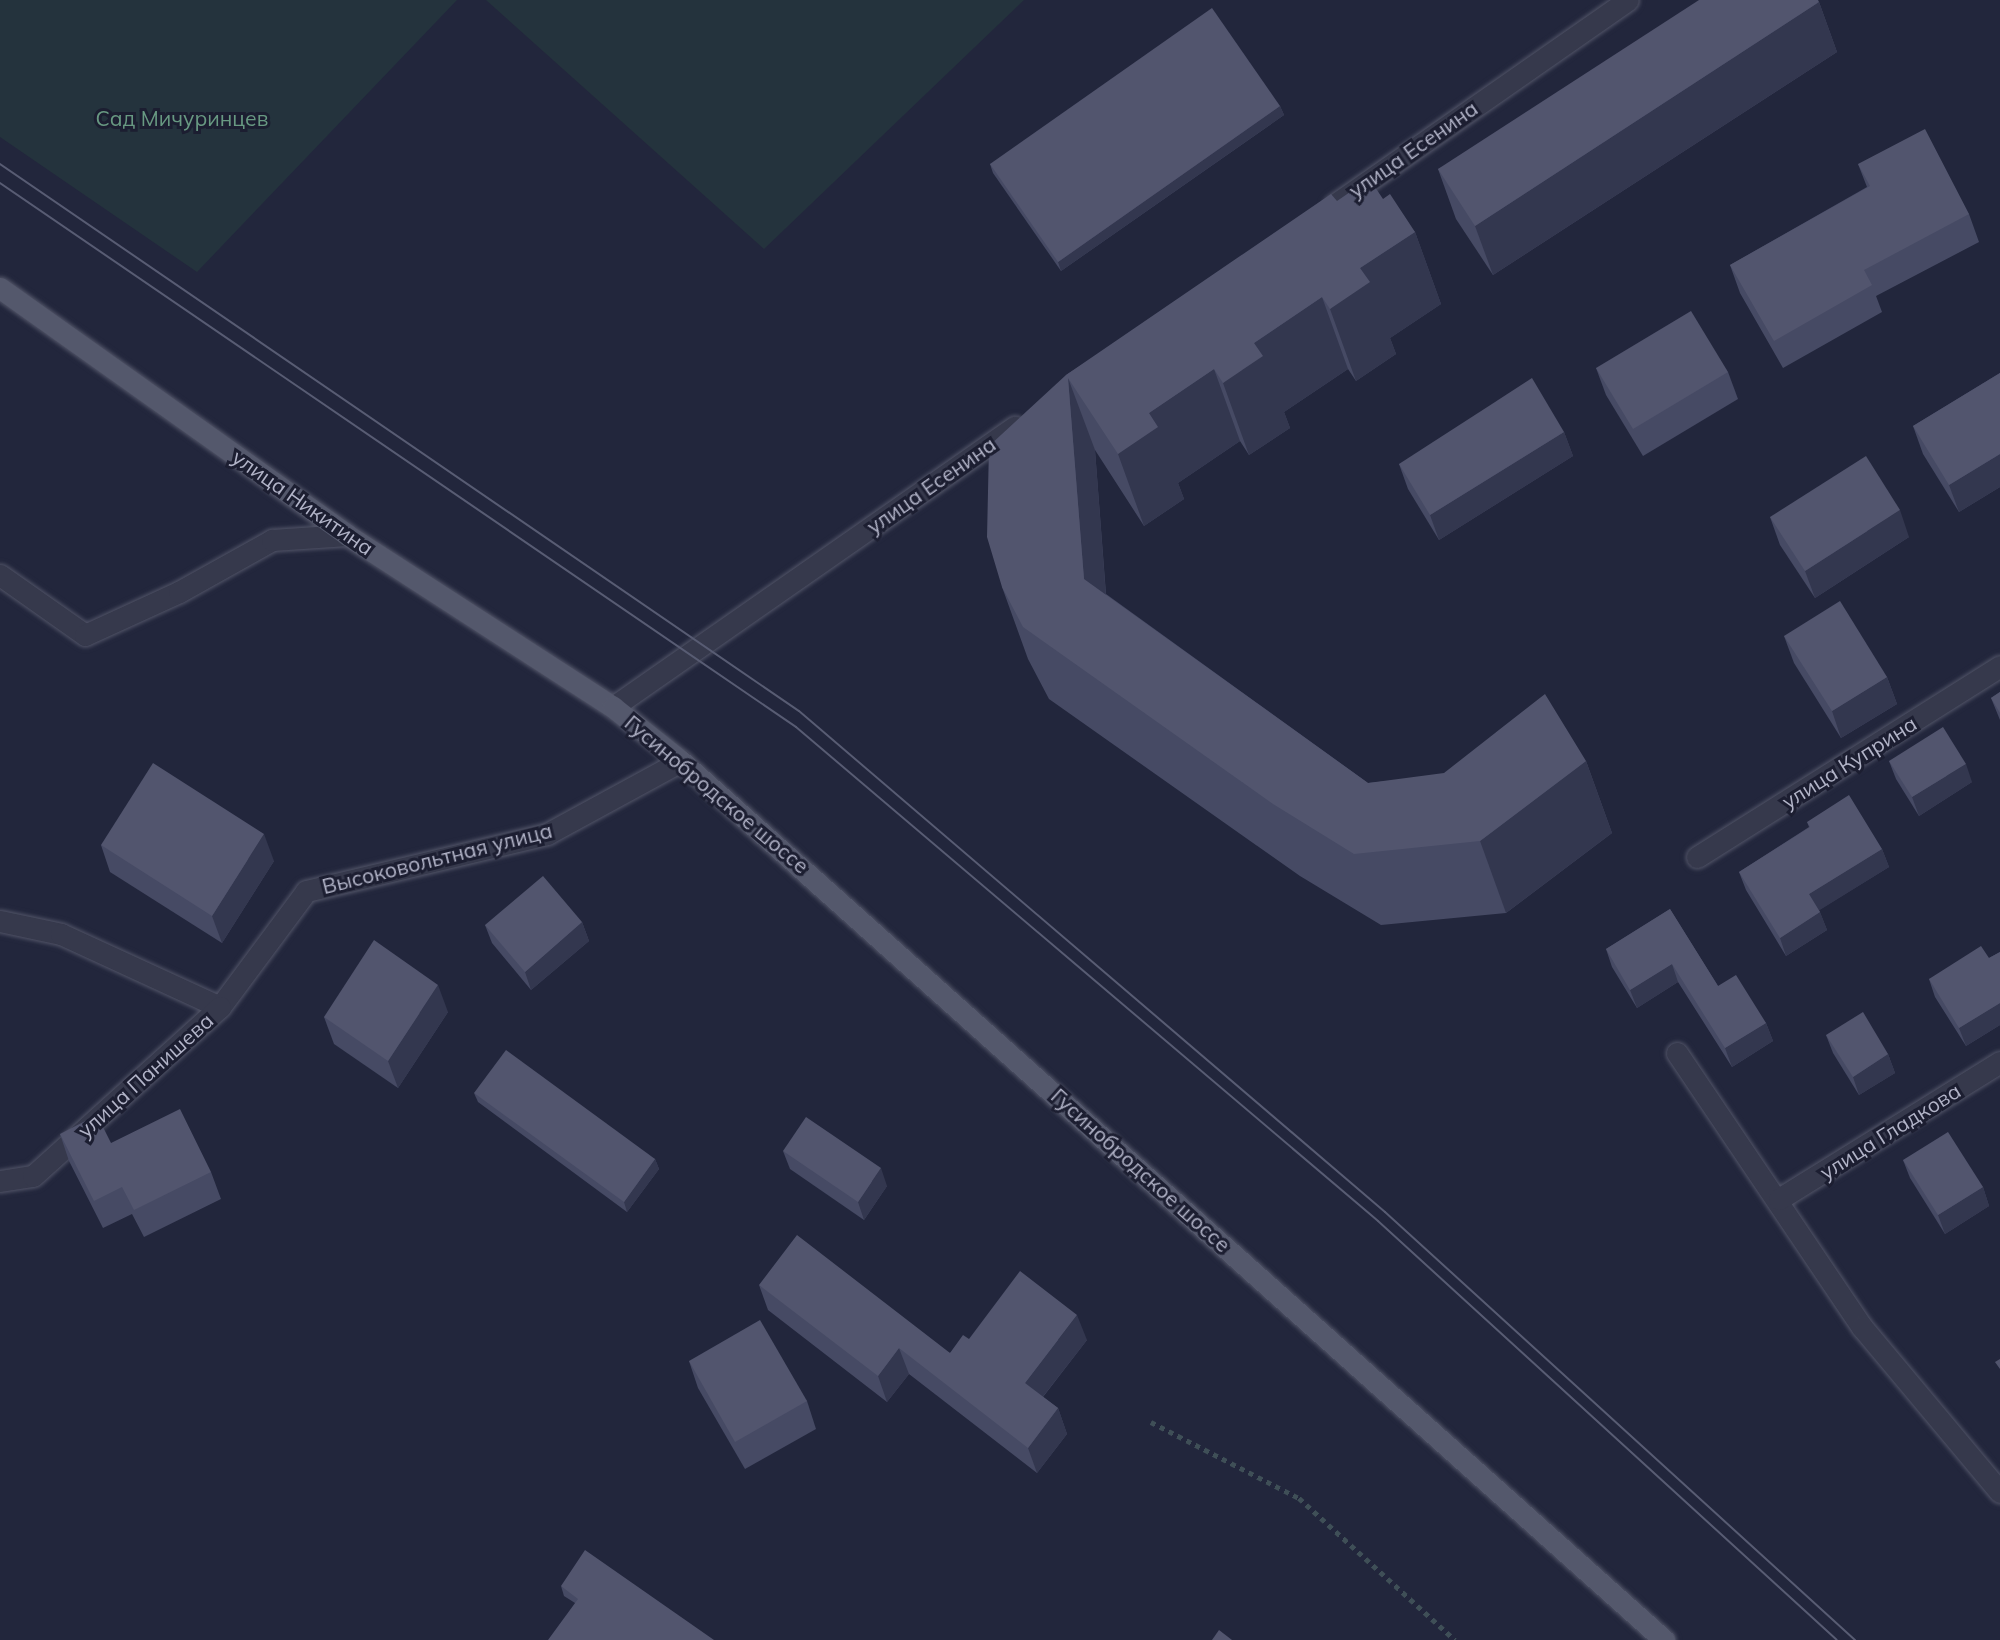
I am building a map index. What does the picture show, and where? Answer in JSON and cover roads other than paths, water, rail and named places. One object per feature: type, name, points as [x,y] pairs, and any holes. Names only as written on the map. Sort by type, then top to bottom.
[{"type":"main road","name":"улица Никитина","points":[[0,288],[348,535],[613,707]]},
{"type":"main road","name":"Гусинобродское шоссе","points":[[613,707],[681,761],[1664,1640]]},
{"type":"street","name":"улица Есенина","points":[[1311,221],[1628,0]]},
{"type":"street","name":"улица Есенина","points":[[613,707],[1032,415]]},
{"type":"street","points":[[0,575],[85,635],[179,592],[272,540],[348,535]]},
{"type":"street","name":"улица Куприна","points":[[1697,857],[2000,666]]},
{"type":"street","name":"Высоковольтная улица","points":[[220,1007],[306,891],[547,834],[681,761]]},
{"type":"street","points":[[0,921],[61,934],[220,1007]]},
{"type":"street","name":"улица Панишева","points":[[0,1181],[33,1176],[220,1007]]},
{"type":"street","points":[[1677,1053],[1779,1199],[1861,1327],[1997,1482]]},
{"type":"street","name":"улица Гладкова","points":[[1779,1199],[2000,1062]]},
{"type":"tram line","points":[[0,164],[799,711],[1385,1212],[1855,1640]]},
{"type":"tram line","points":[[0,183],[796,727],[1378,1221],[1837,1640]]},
{"type":"park label","name":"Сад Мичуринцев","points":[[182,118]]}]
